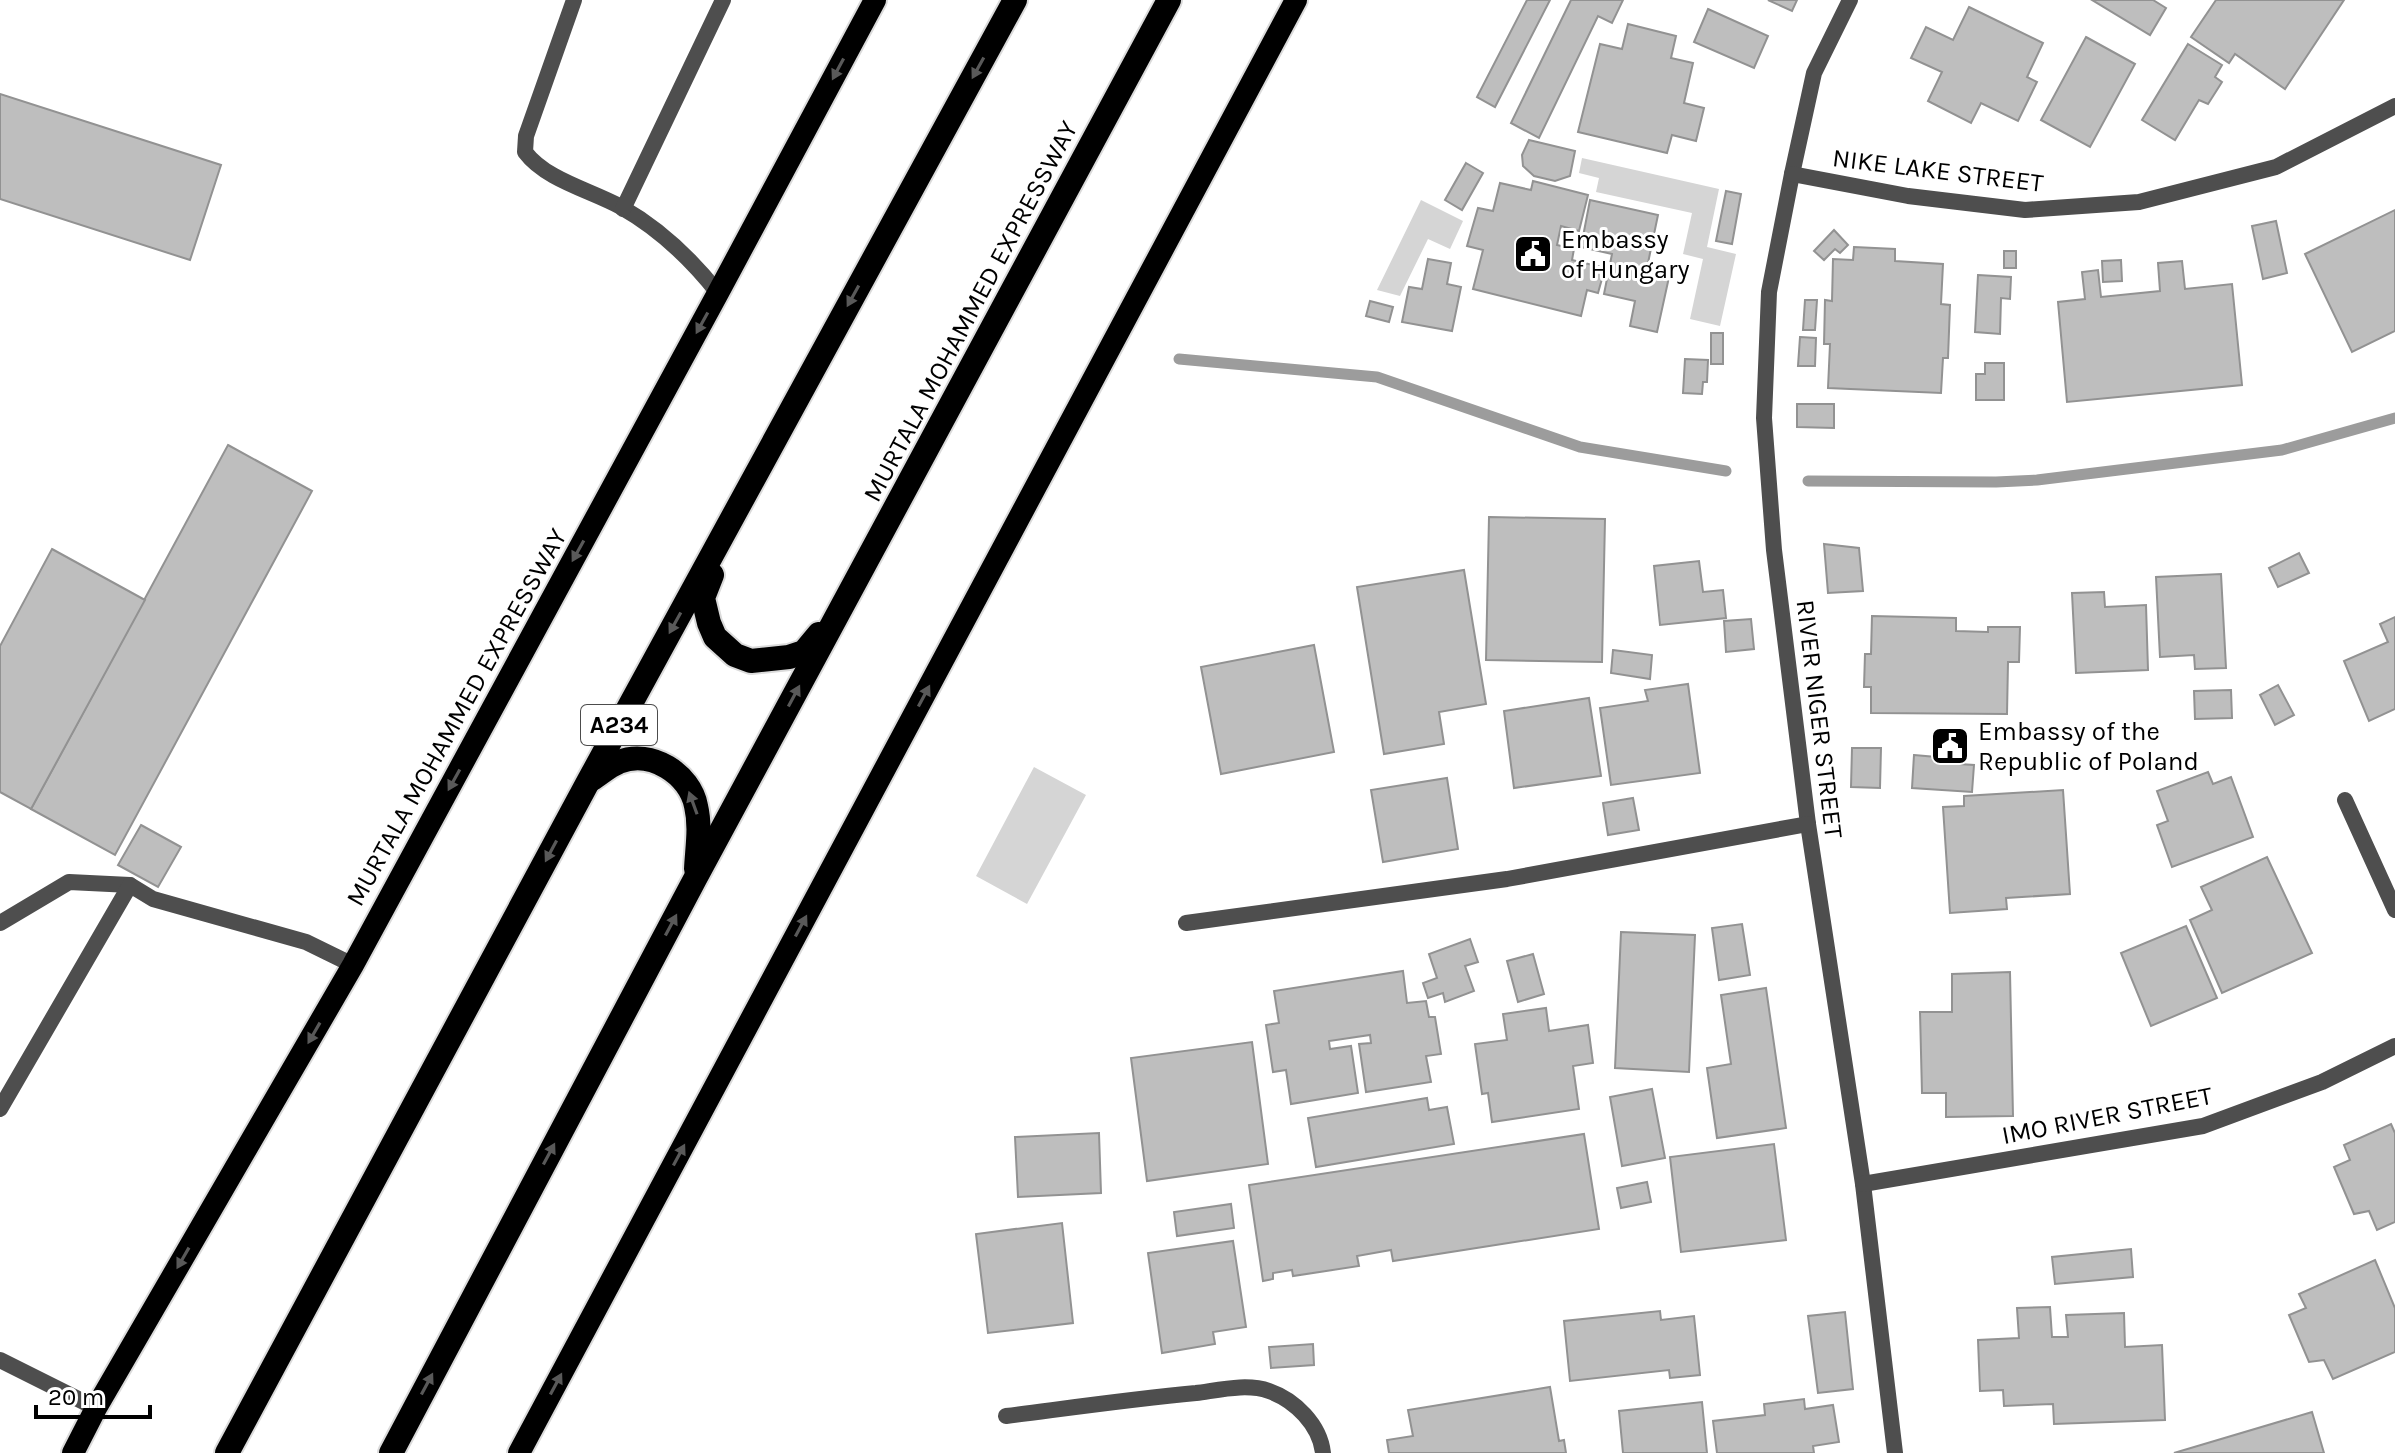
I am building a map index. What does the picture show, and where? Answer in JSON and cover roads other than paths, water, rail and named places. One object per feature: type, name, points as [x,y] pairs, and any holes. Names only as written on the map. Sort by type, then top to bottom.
[{"type":"highway","name":"MURTALA MOHAMMED EXPRESSWAY","points":[[73,1453],[96,1408],[353,965],[875,0]]},
{"type":"highway","name":"A234","points":[[227,1453],[588,782],[1015,0]]},
{"type":"highway","name":"MURTALA MOHAMMED EXPRESSWAY","points":[[391,1453],[695,879],[1169,0]]},
{"type":"highway","points":[[519,1453],[1296,0]]},
{"type":"highway","points":[[731,520],[703,598],[715,637],[735,655],[751,661],[804,652],[844,604]]},
{"type":"highway","points":[[588,782],[619,761],[640,759],[675,770],[696,802],[699,826],[695,879]]},
{"type":"street","points":[[574,0],[526,136],[525,152],[535,165],[623,209],[678,250],[699,269],[718,293]]},
{"type":"street","points":[[623,209],[723,0]]},
{"type":"street","name":"RIVER NIGER STREET","points":[[1850,0],[1814,73],[1792,174],[1769,292],[1764,418],[1774,550],[1808,824],[1863,1184],[1895,1453]]},
{"type":"street","name":"NIKE LAKE STREET","points":[[1792,174],[1908,196],[2025,210],[2139,202],[2276,167],[2395,106]]},
{"type":"street","points":[[2345,800],[2395,910]]},
{"type":"street","points":[[1186,923],[1507,879],[1808,824]]},
{"type":"street","points":[[0,923],[69,882],[130,885],[153,899],[306,942],[353,965]]},
{"type":"street","points":[[0,1109],[130,885]]},
{"type":"street","name":"IMO RIVER STREET","points":[[1863,1184],[2203,1126],[2322,1082],[2395,1046]]},
{"type":"street","points":[[0,1360],[96,1408]]},
{"type":"street","points":[[1006,1416],[1250,1387],[1270,1391],[1299,1408],[1315,1429],[1323,1453]]},
{"type":"waterway","points":[[1179,359],[1377,377],[1580,447],[1726,471]]},
{"type":"waterway","points":[[1808,481],[2037,480],[2282,450],[2395,418]]},
{"type":"place","name":"Embassy of Hungary","points":[[1533,254]]},
{"type":"place","name":"Embassy of the Republic of Poland","points":[[1950,746]]}]
